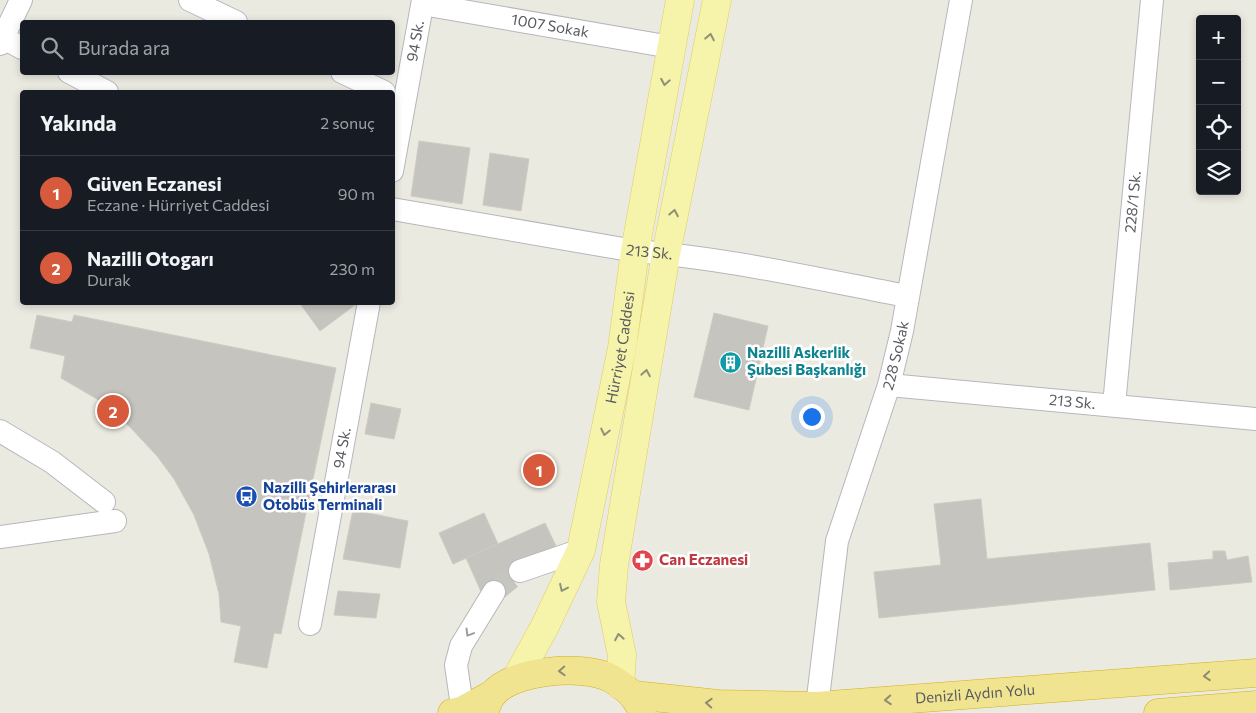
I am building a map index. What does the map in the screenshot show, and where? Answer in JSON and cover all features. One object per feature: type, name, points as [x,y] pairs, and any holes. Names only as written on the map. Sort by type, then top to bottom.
[{"type":"highway","name":"Denizli Aydın Yolu","points":[[516,679],[564,671],[584,672],[609,678],[633,698],[703,703],[817,706],[1256,672]]},
{"type":"highway","points":[[470,709],[516,679]]},
{"type":"highway","points":[[1158,713],[1256,705]]},
{"type":"main road","name":"Hürriyet Caddesi","points":[[516,679],[545,626],[581,550],[622,348],[634,251],[680,0]]},
{"type":"main road","name":"Hürriyet Caddesi","points":[[633,698],[611,602],[614,565],[666,254],[717,0]]},
{"type":"street","points":[[20,47],[1,40],[21,0]]},
{"type":"street","points":[[190,0],[232,20]]},
{"type":"street","name":"94 Sk.","points":[[395,140],[399,99],[423,0]]},
{"type":"street","name":"1007 Sokak","points":[[433,0],[434,6],[671,47]]},
{"type":"street","name":"228 Sokak","points":[[817,706],[837,541],[889,385],[902,331],[961,0]]},
{"type":"street","name":"228/1 Sk.","points":[[1114,405],[1152,0]]},
{"type":"street","points":[[75,75],[103,90]]},
{"type":"street","points":[[348,75],[380,90]]},
{"type":"street","name":"213 Sk.","points":[[395,210],[907,296]]},
{"type":"street","name":"94 Sk.","points":[[310,624],[368,305]]},
{"type":"street","name":"213 Sk.","points":[[889,385],[1256,419]]},
{"type":"street","points":[[0,431],[52,462],[104,502]]},
{"type":"street","points":[[0,537],[115,521]]},
{"type":"street","points":[[520,571],[581,550]]},
{"type":"street","points":[[470,709],[456,665],[461,646],[494,592]]},
{"type":"building","points":[[419,141],[470,148],[462,204],[411,196]]},
{"type":"building","points":[[490,153],[529,159],[521,211],[483,205]]},
{"type":"building","points":[[301,305],[355,305],[320,331]]},
{"type":"building","name":"Nazilli Askerlik Şubesi Başkanlığı","points":[[714,313],[768,326],[749,410],[694,397]]},
{"type":"building","name":"Nazilli Şehirlerarası Otobüs Terminali","points":[[37,315],[72,322],[74,315],[336,368],[281,634],[274,633],[267,668],[234,662],[241,626],[221,622],[219,594],[209,554],[194,515],[174,479],[157,456],[129,426],[97,399],[61,378],[65,356],[30,348]]},
{"type":"building","points":[[371,403],[401,409],[394,439],[365,434]]},
{"type":"building","points":[[981,499],[987,559],[1150,543],[1155,590],[879,618],[874,572],[941,565],[934,504]]},
{"type":"building","points":[[353,510],[408,521],[400,568],[343,559]]},
{"type":"building","points":[[484,513],[498,544],[453,564],[439,533]]},
{"type":"building","points":[[545,523],[556,546],[516,564],[523,578],[483,596],[466,558]]},
{"type":"building","points":[[1213,551],[1225,551],[1227,560],[1248,556],[1252,582],[1170,590],[1168,563],[1213,559]]},
{"type":"building","points":[[338,591],[380,594],[376,618],[334,615]]},
{"type":"tunnel","points":[[494,592],[520,571]]},
{"type":"place","name":"Nazilli Askerlik Şubesi Başkanlığı","points":[[731,362]]},
{"type":"place","name":"Nazilli Otogarı","points":[[113,411]]},
{"type":"place","name":"Güven Eczanesi","points":[[539,470]]},
{"type":"place","name":"Nazilli Şehirlerarası Otobüs Terminali","points":[[247,497]]},
{"type":"place","name":"Can Eczanesi","points":[[643,560]]}]
